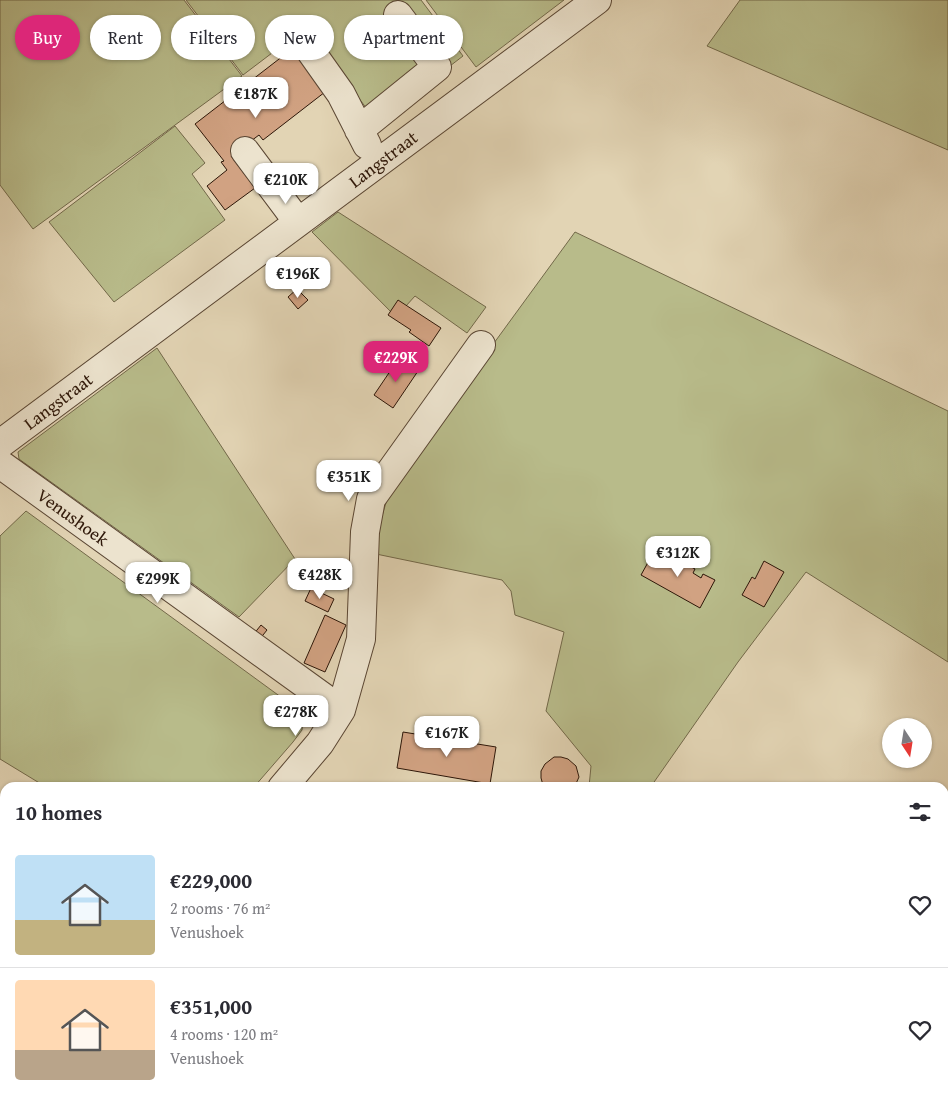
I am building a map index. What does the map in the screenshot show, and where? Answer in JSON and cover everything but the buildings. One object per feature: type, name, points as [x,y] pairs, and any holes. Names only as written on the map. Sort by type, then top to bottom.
[{"type":"street","name":"Langstraat","points":[[0,444],[597,0]]},
{"type":"street","points":[[317,60],[341,94],[376,164]]},
{"type":"street","points":[[359,130],[437,67],[432,60]]},
{"type":"street","points":[[245,150],[298,222]]},
{"type":"street","points":[[287,782],[320,743],[341,710],[361,639],[365,532],[371,499],[481,345]]},
{"type":"street","name":"Venushoek","points":[[0,464],[341,710]]},
{"type":"green space","points":[[0,0],[184,0],[195,15],[171,15],[171,60],[230,60],[242,76],[33,229],[0,185]]},
{"type":"green space","points":[[186,0],[421,0],[432,15],[344,15],[344,60],[458,60],[377,122],[330,60],[334,60],[334,15],[265,15],[265,58],[243,75],[232,60],[255,60],[255,15],[197,15]]},
{"type":"green space","points":[[426,0],[564,0],[476,67],[463,50],[463,15],[437,15]]},
{"type":"green space","points":[[740,0],[948,0],[948,150],[707,46]]},
{"type":"green space","points":[[175,126],[205,163],[192,174],[225,220],[114,302],[49,222]]},
{"type":"green space","points":[[338,212],[486,307],[467,333],[415,296],[396,317],[312,232]]},
{"type":"green space","points":[[575,232],[948,411],[948,662],[806,572],[738,662],[654,782],[589,782],[591,766],[546,711],[564,632],[515,615],[511,591],[502,580],[376,554],[378,529],[389,493],[486,354]]},
{"type":"green space","points":[[157,348],[295,559],[239,617],[19,459],[18,452]]},
{"type":"green space","points":[[26,511],[300,711],[303,718],[302,730],[258,782],[38,782],[0,759],[0,536]]}]
